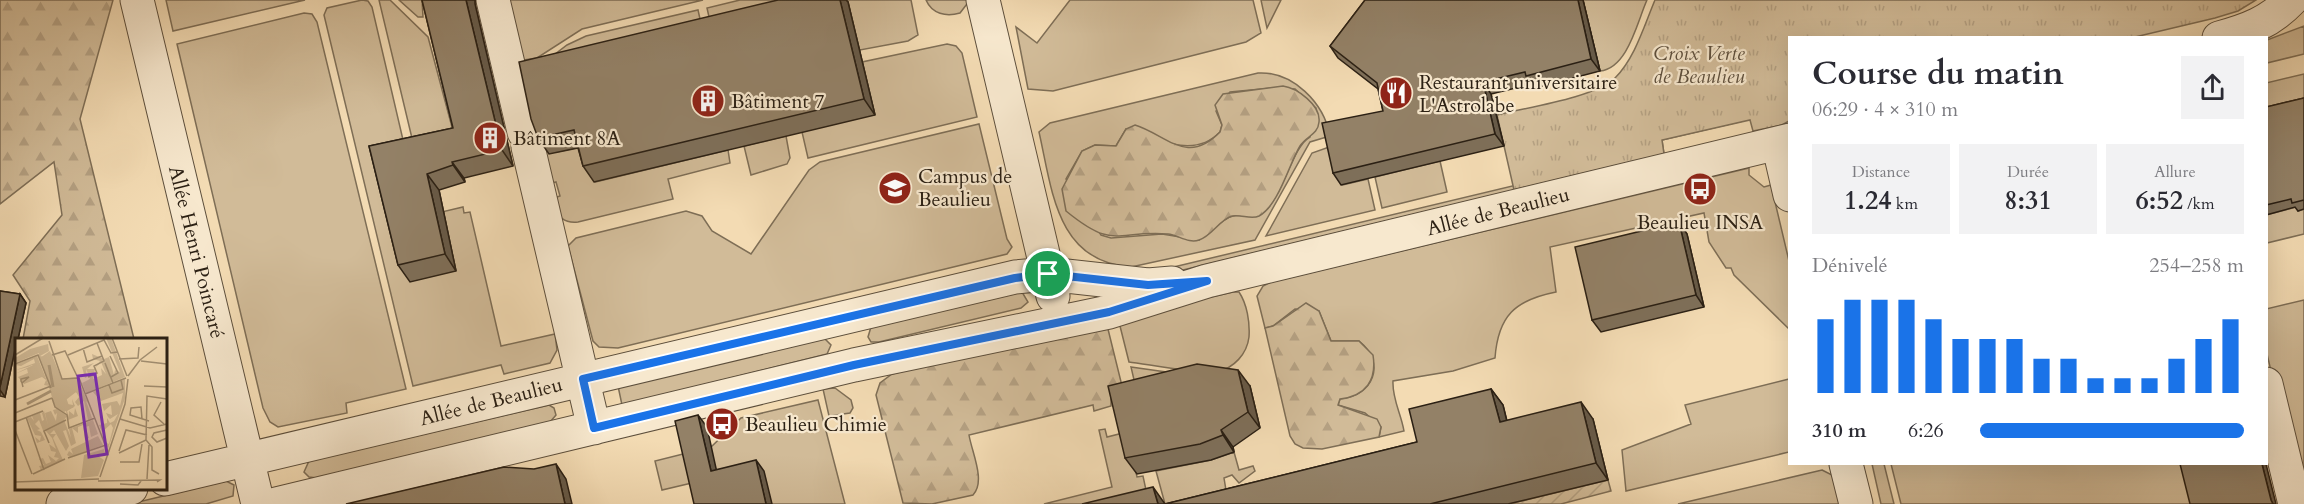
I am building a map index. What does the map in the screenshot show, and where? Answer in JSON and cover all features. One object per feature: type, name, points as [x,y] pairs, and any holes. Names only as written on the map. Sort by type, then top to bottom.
[{"type":"street","name":"Allée Henri Poincaré","points":[[138,0],[258,504]]},
{"type":"street","points":[[493,0],[594,428]]},
{"type":"street","points":[[983,0],[1008,118],[1058,322]]},
{"type":"street","points":[[2226,36],[2259,26],[2276,16],[2291,0]]},
{"type":"street","name":"Allée de Beaulieu","points":[[276,504],[854,365],[1151,301],[1207,281],[1784,142]]},
{"type":"street","points":[[1784,142],[1788,177]]},
{"type":"street","name":"Allée de Beaulieu","points":[[166,479],[1015,278],[1048,274],[1148,285],[1207,281]]},
{"type":"street","points":[[2268,392],[2295,504]]},
{"type":"street","points":[[1846,465],[1856,504]]},
{"type":"street","points":[[63,504],[127,489]]},
{"type":"green space","points":[[0,0],[113,0],[80,119],[134,338],[23,338],[30,301],[13,275],[62,215],[54,162],[0,204]]},
{"type":"green space","points":[[166,0],[305,0],[173,31]]},
{"type":"green space","points":[[362,0],[368,1],[372,7],[407,157],[442,212],[463,207],[464,213],[470,212],[501,346],[555,334],[557,350],[550,363],[504,374],[501,365],[413,386],[324,15],[327,8]]},
{"type":"green space","points":[[379,0],[390,0],[428,37],[457,146],[416,155]]},
{"type":"green space","points":[[399,0],[422,0],[423,17],[418,17]]},
{"type":"green space","points":[[501,0],[703,0],[582,29],[537,58],[517,61]]},
{"type":"green space","points":[[740,0],[818,0],[713,35],[707,8]]},
{"type":"green space","points":[[828,0],[911,0],[918,35],[908,41],[860,50]]},
{"type":"green space","points":[[926,0],[970,0],[960,13],[950,15],[936,11]]},
{"type":"green space","points":[[1070,0],[1253,0],[1261,33],[1246,42],[1053,91],[1028,89],[1016,27],[1037,43]]},
{"type":"green space","points":[[1261,0],[1281,0],[1267,28]]},
{"type":"green space","points":[[1583,0],[1647,0],[1625,53],[1610,68],[1600,71]]},
{"type":"green space","name":"Croix Verte de Beaulieu","points":[[1655,0],[2256,0],[2238,11],[2139,36],[1788,36],[1788,122],[1782,125],[1753,131],[1750,120],[1662,140],[1664,154],[1514,190],[1497,115],[1577,96],[1606,85],[1622,70],[1638,41]]},
{"type":"green space","points":[[698,10],[704,37],[546,61],[567,45],[586,36]]},
{"type":"green space","points":[[304,13],[312,14],[317,22],[406,389],[346,403],[347,413],[278,427],[270,422],[263,408],[177,44]]},
{"type":"green space","points":[[2304,26],[2304,54],[2268,63],[2268,40]]},
{"type":"green space","points":[[947,44],[956,46],[962,53],[977,117],[808,158],[802,132],[862,62]]},
{"type":"green space","points":[[1258,73],[1283,77],[1305,91],[1321,112],[1330,136],[1310,142],[1255,240],[1131,267],[1106,262],[1087,252],[1072,237],[1054,198],[1039,132],[1050,123]],"holes":[[[1273,88],[1295,89],[1316,108],[1310,137],[1299,149],[1273,201],[1260,213],[1229,217],[1199,240],[1162,234],[1111,238],[1101,235],[1066,179],[1082,151],[1095,145],[1116,146],[1126,129],[1174,144],[1198,145],[1220,132],[1222,125],[1216,111],[1230,92]]]},
{"type":"green space","points":[[2304,74],[2304,107],[2268,116],[2268,83]]},
{"type":"green space","points":[[1283,86],[1307,98],[1316,109],[1319,122],[1314,133],[1300,146],[1278,194],[1266,211],[1259,216],[1232,216],[1204,238],[1191,241],[1168,234],[1106,235],[1095,231],[1066,211],[1062,189],[1082,151],[1095,145],[1116,146],[1126,129],[1135,125],[1177,145],[1197,147],[1208,142],[1220,132],[1222,125],[1215,105],[1223,94]]},
{"type":"green space","points":[[1743,121],[1662,140],[1664,154],[1183,270],[1136,276],[1592,167],[1630,140]]},
{"type":"green space","points":[[979,124],[1007,239],[1012,247],[1007,254],[618,348],[599,347],[593,341],[568,246],[576,238],[686,211],[702,216],[712,231],[751,254],[809,170],[820,162]]},
{"type":"green space","points":[[786,136],[790,158],[787,164],[751,175],[744,146]]},
{"type":"green space","points":[[535,145],[557,152],[585,146],[595,182],[728,150],[730,163],[668,179],[673,199],[572,222],[560,217],[548,200],[560,196],[556,182],[544,185]]},
{"type":"green space","points":[[1332,146],[1342,185],[1368,179],[1375,210],[1266,236],[1312,153]]},
{"type":"green space","points":[[1440,161],[1447,192],[1382,208],[1375,177]]},
{"type":"green space","points":[[1749,168],[1749,175],[1764,187],[1771,185],[1788,257],[1788,328],[1734,275],[1731,268],[1726,268],[1709,242],[1704,213],[1550,247],[1556,292],[1530,300],[1511,312],[1500,331],[1495,358],[1453,371],[1393,381],[1394,394],[1404,431],[1379,437],[1381,427],[1365,413],[1338,405],[1340,399],[1361,392],[1368,385],[1374,368],[1368,350],[1359,341],[1331,341],[1319,311],[1295,309],[1273,326],[1265,328],[1257,296],[1263,286],[1271,282]]},
{"type":"green space","points":[[2296,207],[2298,211],[2304,209],[2304,234],[2268,243],[2268,214]]},
{"type":"green space","points":[[1022,292],[1028,302],[1021,308],[879,342],[871,342],[868,337],[871,327]]},
{"type":"green space","points":[[1239,292],[1244,302],[1249,337],[1246,349],[1234,364],[1210,373],[1129,362],[1118,318]]},
{"type":"green space","points":[[2304,300],[2304,504],[2302,504],[2268,358],[2268,309]]},
{"type":"green space","points":[[1306,303],[1319,311],[1331,341],[1359,341],[1373,355],[1373,372],[1368,385],[1357,394],[1340,399],[1338,405],[1377,419],[1381,427],[1379,437],[1322,449],[1303,448],[1295,444],[1290,436],[1265,328],[1273,326]]},
{"type":"green space","points":[[1106,321],[1124,394],[1111,397],[1111,406],[1094,411],[1093,405],[969,435],[978,475],[977,489],[973,495],[932,504],[903,503],[876,395],[880,383],[892,374]]},
{"type":"green space","points":[[824,338],[831,345],[827,354],[622,405],[618,386]]},
{"type":"green space","points":[[1131,367],[1216,379],[1138,397]]},
{"type":"green space","points":[[1788,379],[1788,452],[1626,491],[1622,450],[1691,424],[1685,405]]},
{"type":"green space","points":[[835,388],[851,400],[853,408],[850,413],[829,416],[823,389]]},
{"type":"green space","points":[[818,400],[845,504],[772,504],[717,477],[662,490],[655,461],[711,447],[741,418]]},
{"type":"green space","points":[[549,405],[554,408],[556,415],[550,422],[317,478],[309,477],[304,472],[309,461]]},
{"type":"green space","points":[[1105,429],[1107,437],[1127,432],[1137,477],[1143,476],[1149,504],[1044,504],[1112,487],[1099,430]]},
{"type":"green space","points":[[1234,452],[1239,470],[1253,466],[1255,471],[1239,483],[1232,475],[1224,478],[1226,490],[1242,504],[1165,504],[1156,471],[1211,460]]},
{"type":"green space","points":[[1872,465],[1884,465],[1894,504],[1881,504]]},
{"type":"green space","points":[[1891,465],[2184,465],[2194,504],[1901,504]]},
{"type":"green space","points":[[1822,470],[1838,478],[1848,504],[1678,504]]},
{"type":"green space","points":[[1608,480],[1611,491],[1561,504],[1509,504]]},
{"type":"green space","points":[[226,481],[234,485],[233,496],[206,504],[130,504]]},
{"type":"building","name":"Bâtiment 8A","points":[[422,0],[466,0],[502,150],[452,162],[453,165],[427,174],[445,254],[398,265],[369,146],[453,128]]},
{"type":"building","name":"Bâtiment 7","points":[[778,0],[840,0],[864,99],[583,166],[574,130],[538,138],[531,119],[519,62]]},
{"type":"building","name":"Restaurant universitaire L'Astrolabe","points":[[1365,0],[1578,0],[1591,59],[1526,76],[1525,72],[1483,82],[1495,134],[1333,173],[1322,123],[1383,111],[1377,83],[1330,46]]},
{"type":"building","points":[[2304,98],[2304,200],[2292,203],[2291,199],[2268,205],[2268,107]]},
{"type":"building","points":[[1679,222],[1696,295],[1592,320],[1575,247]]},
{"type":"building","points":[[0,291],[20,294],[0,387]]},
{"type":"building","points":[[1197,364],[1238,370],[1248,412],[1221,430],[1223,435],[1200,444],[1125,458],[1108,386]]},
{"type":"building","points":[[1491,389],[1500,422],[1581,402],[1596,463],[1430,504],[1165,504],[1417,442],[1409,409]]},
{"type":"building","points":[[698,415],[711,471],[756,460],[766,504],[694,504],[675,421]]},
{"type":"building","points":[[556,464],[565,504],[346,504],[504,467],[534,469]]},
{"type":"building","points":[[2180,465],[2262,465],[2273,504],[2190,504]]},
{"type":"building","points":[[1153,487],[1158,504],[1082,504]]},
{"type":"place","name":"Restaurant universitaire L'Astrolabe","points":[[1396,93]]},
{"type":"place","name":"Bâtiment 7","points":[[708,101]]},
{"type":"place","name":"Bâtiment 8A","points":[[490,138]]},
{"type":"place","name":"Campus de Beaulieu","points":[[895,188]]},
{"type":"place","name":"Beaulieu INSA","points":[[1700,189]]},
{"type":"place","name":"Beaulieu Chimie","points":[[722,424]]},
{"type":"route","points":[[1048,274],[1148,285],[1207,281],[1151,301],[1109,312],[854,365],[594,428],[583,379],[1015,278],[1048,274]]}]
